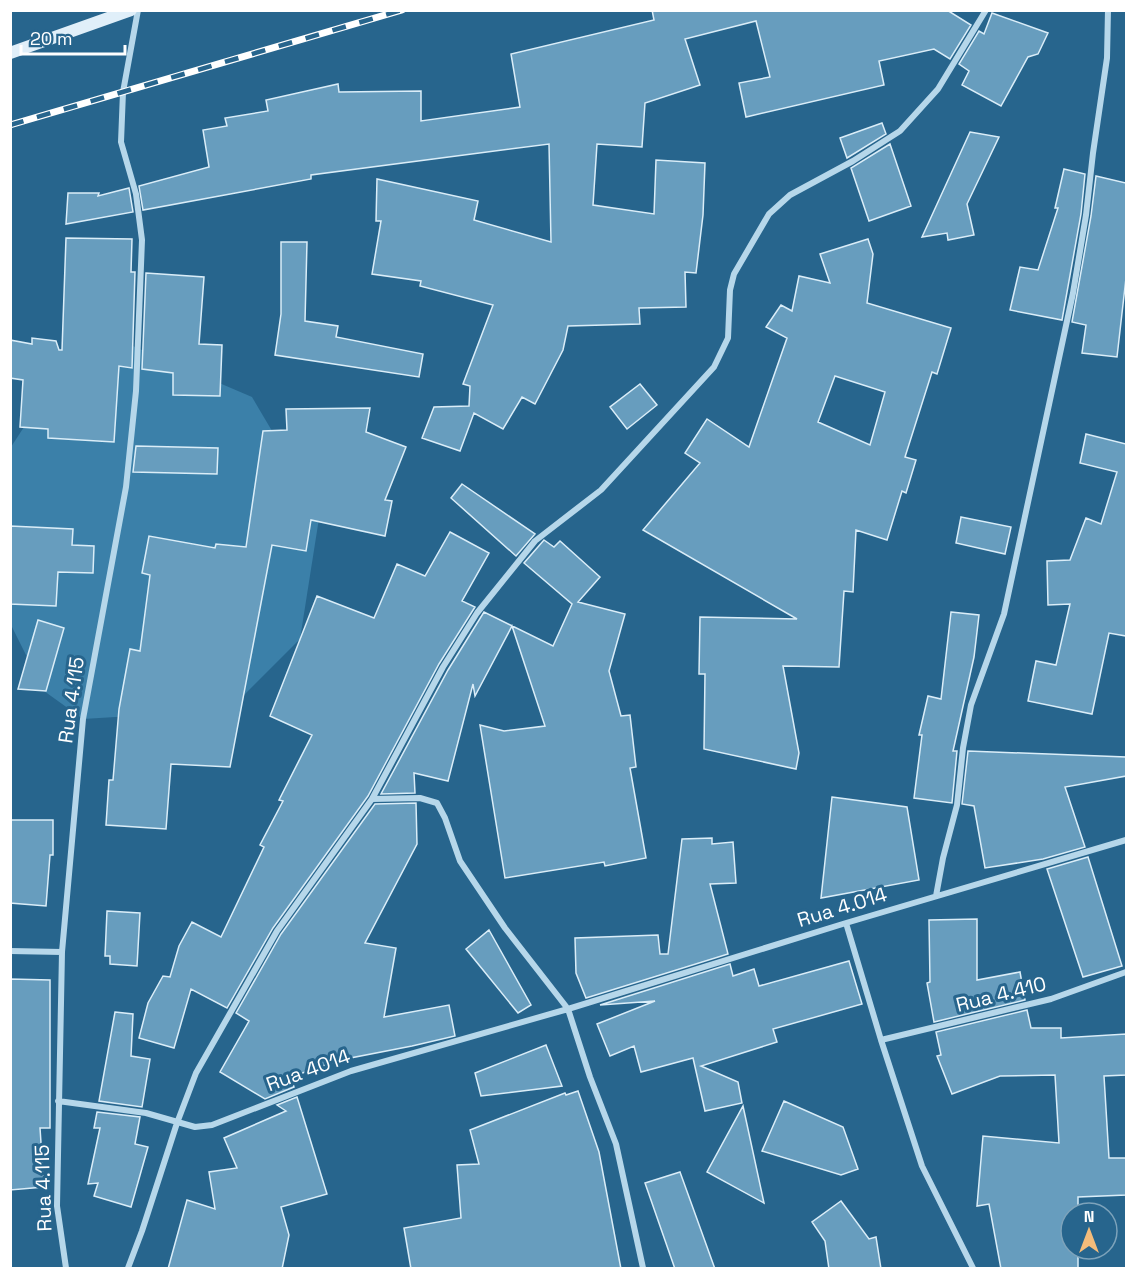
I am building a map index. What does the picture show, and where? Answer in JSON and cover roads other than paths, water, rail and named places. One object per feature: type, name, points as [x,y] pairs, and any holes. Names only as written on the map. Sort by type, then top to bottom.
[{"type":"street","points":[[10,53],[131,10]]},
{"type":"street","name":"Rua 4.115","points":[[66,1269],[57,1206],[62,952],[82,719],[126,486],[136,391],[142,240],[136,194],[121,142],[123,92],[138,10]]},
{"type":"street","points":[[128,1269],[177,1122],[201,1064],[277,931],[372,799],[443,667],[477,613],[535,541],[601,490],[714,367],[728,338],[730,290],[734,274],[769,214],[790,195],[900,131],[938,89],[986,10]]},
{"type":"street","points":[[936,896],[957,805],[970,705],[1004,614],[1073,293],[1107,58],[1108,10]]},
{"type":"street","points":[[372,799],[420,798],[437,803],[446,818],[460,861],[505,928],[568,1010],[590,1077],[616,1144],[643,1269]]},
{"type":"street","name":"Rua 4.014","points":[[568,1010],[846,923],[1126,840]]},
{"type":"street","points":[[846,923],[922,1166],[973,1269]]},
{"type":"street","points":[[10,951],[62,952]]},
{"type":"street","name":"Rua 4.410","points":[[881,1040],[1051,999],[1126,972]]},
{"type":"street","name":"Rua 4014","points":[[58,1101],[146,1113],[195,1126],[212,1125],[351,1071],[568,1010]]},
{"type":"railway","points":[[10,125],[402,10]]}]
